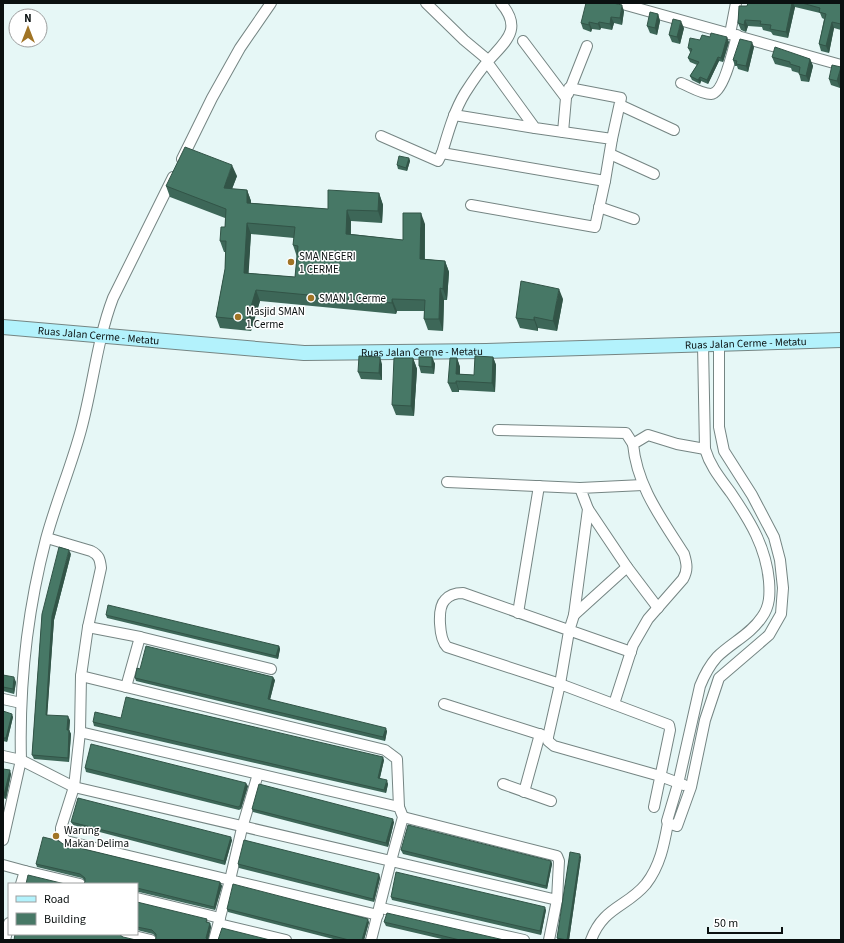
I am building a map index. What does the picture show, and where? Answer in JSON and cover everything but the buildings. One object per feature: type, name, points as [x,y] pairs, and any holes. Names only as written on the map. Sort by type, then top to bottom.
[{"type":"main road","name":"Ruas Jalan Cerme - Metatu","points":[[3,327],[304,353],[486,351],[841,340]]},
{"type":"street","points":[[3,840],[6,813],[21,760],[21,703],[24,654],[34,591],[47,538],[81,431],[101,335],[114,298],[212,98],[240,48],[271,3]]},
{"type":"street","points":[[426,3],[488,61],[535,128]]},
{"type":"street","points":[[382,136],[438,161],[454,115],[465,93],[488,61],[506,42],[512,25],[508,11],[501,3]]},
{"type":"street","points":[[619,3],[841,65]]},
{"type":"street","points":[[681,83],[703,92],[711,94],[715,92],[728,71],[734,34],[736,3]]},
{"type":"street","points":[[472,205],[595,227],[621,98],[568,93],[523,41]]},
{"type":"street","points":[[563,132],[568,93],[587,46]]},
{"type":"street","points":[[620,105],[674,130]]},
{"type":"street","points":[[454,115],[612,139]]},
{"type":"street","points":[[442,153],[605,181]]},
{"type":"street","points":[[610,154],[654,174]]},
{"type":"street","points":[[600,206],[634,219]]},
{"type":"street","points":[[668,823],[677,826],[679,824],[691,787],[705,720],[719,678],[769,635],[781,614],[783,588],[780,560],[774,537],[762,512],[724,451],[722,445],[719,427],[719,344]]},
{"type":"street","points":[[591,940],[596,928],[605,916],[640,890],[653,874],[662,852],[668,823],[667,821],[678,784],[695,704],[706,673],[716,658],[741,638],[762,618],[768,606],[769,590],[766,558],[758,537],[735,500],[709,463],[705,449],[703,345]]},
{"type":"street","points":[[498,430],[626,433],[633,444],[634,454],[645,492],[684,554],[687,565],[687,574],[648,619],[631,652],[614,704]]},
{"type":"street","points":[[633,444],[648,435],[677,444],[705,449]]},
{"type":"street","points":[[447,482],[580,488],[643,485]]},
{"type":"street","points":[[518,613],[540,486]]},
{"type":"street","points":[[580,488],[588,509],[658,608]]},
{"type":"street","points":[[735,500],[750,491]]},
{"type":"street","points":[[524,792],[544,736],[560,684],[574,615],[588,509]]},
{"type":"street","points":[[747,520],[762,512]]},
{"type":"street","points":[[47,538],[91,551],[100,559],[101,568],[88,627],[81,676],[80,732],[74,787],[61,828],[61,835],[66,841],[230,880],[380,912],[524,940]]},
{"type":"street","points":[[574,615],[627,566]]},
{"type":"street","points":[[631,652],[462,593],[456,593],[444,600],[442,606],[441,636],[443,644],[455,650],[560,684],[669,725],[670,730],[654,806]]},
{"type":"street","points":[[768,606],[781,614]]},
{"type":"street","points":[[88,627],[140,637],[271,669]]},
{"type":"street","points":[[126,687],[140,637]]},
{"type":"street","points":[[81,676],[385,750],[397,759],[399,807],[403,817],[391,861],[380,912],[371,940]]},
{"type":"street","points":[[3,699],[21,703]]},
{"type":"street","points":[[444,704],[544,736],[554,746],[660,776],[678,784],[691,787]]},
{"type":"street","points":[[80,732],[399,807]]},
{"type":"street","points":[[3,756],[21,760],[74,787],[242,828],[557,900]]},
{"type":"street","points":[[214,940],[242,828],[258,774]]},
{"type":"street","points":[[503,784],[551,802]]},
{"type":"street","points":[[403,817],[557,856],[559,861],[557,900],[549,940]]},
{"type":"street","points":[[3,865],[76,883]]},
{"type":"street","points":[[21,883],[25,871]]},
{"type":"street","points":[[138,898],[286,940]]},
{"type":"street","points":[[5,940],[8,927]]},
{"type":"street","points":[[130,935],[151,940]]},
{"type":"place","name":"SMA NEGERI 1 CERME","points":[[291,262]]},
{"type":"place","name":"SMAN 1 Cerme","points":[[311,298]]},
{"type":"place","name":"Masjid SMAN 1 Cerme","points":[[238,317]]},
{"type":"place","name":"Warung Makan Delima","points":[[56,836]]}]
